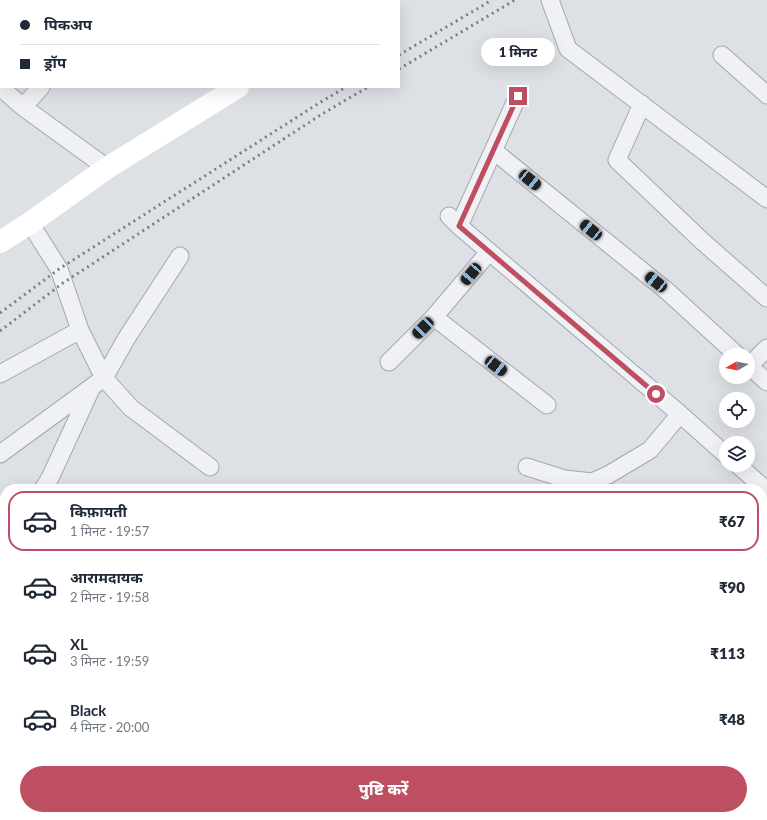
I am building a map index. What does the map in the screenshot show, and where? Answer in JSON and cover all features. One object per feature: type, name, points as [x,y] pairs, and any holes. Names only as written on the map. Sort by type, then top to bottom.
[{"type":"street","points":[[550,0],[568,49],[766,194]]},
{"type":"street","points":[[722,55],[767,95]]},
{"type":"street","points":[[1,88],[23,108],[107,168]]},
{"type":"street","points":[[23,108],[40,88]]},
{"type":"street","points":[[0,242],[30,223],[107,168],[236,88]]},
{"type":"street","points":[[518,96],[494,151],[454,221],[719,448]]},
{"type":"street","points":[[642,104],[617,160],[702,241],[767,298]]},
{"type":"street","points":[[494,151],[667,291],[729,348]]},
{"type":"street","points":[[30,223],[58,269],[98,382],[210,466]]},
{"type":"street","points":[[389,362],[434,317],[489,252]]},
{"type":"street","points":[[46,484],[98,382],[180,256]]},
{"type":"street","points":[[434,317],[547,405]]},
{"type":"street","points":[[0,374],[80,330]]},
{"type":"street","points":[[755,360],[767,348]]},
{"type":"street","points":[[755,371],[767,382]]},
{"type":"street","points":[[0,454],[98,382]]},
{"type":"street","points":[[527,467],[565,479],[592,482],[650,450],[680,414]]},
{"type":"street","points":[[746,472],[759,484]]},
{"type":"railway","points":[[400,54],[492,0]]},
{"type":"railway","points":[[400,68],[515,0]]},
{"type":"railway","points":[[0,313],[59,269],[344,88]]},
{"type":"railway","points":[[0,331],[63,283],[322,114],[366,88]]},
{"type":"route","points":[[518,96],[459,226],[656,394]]}]
